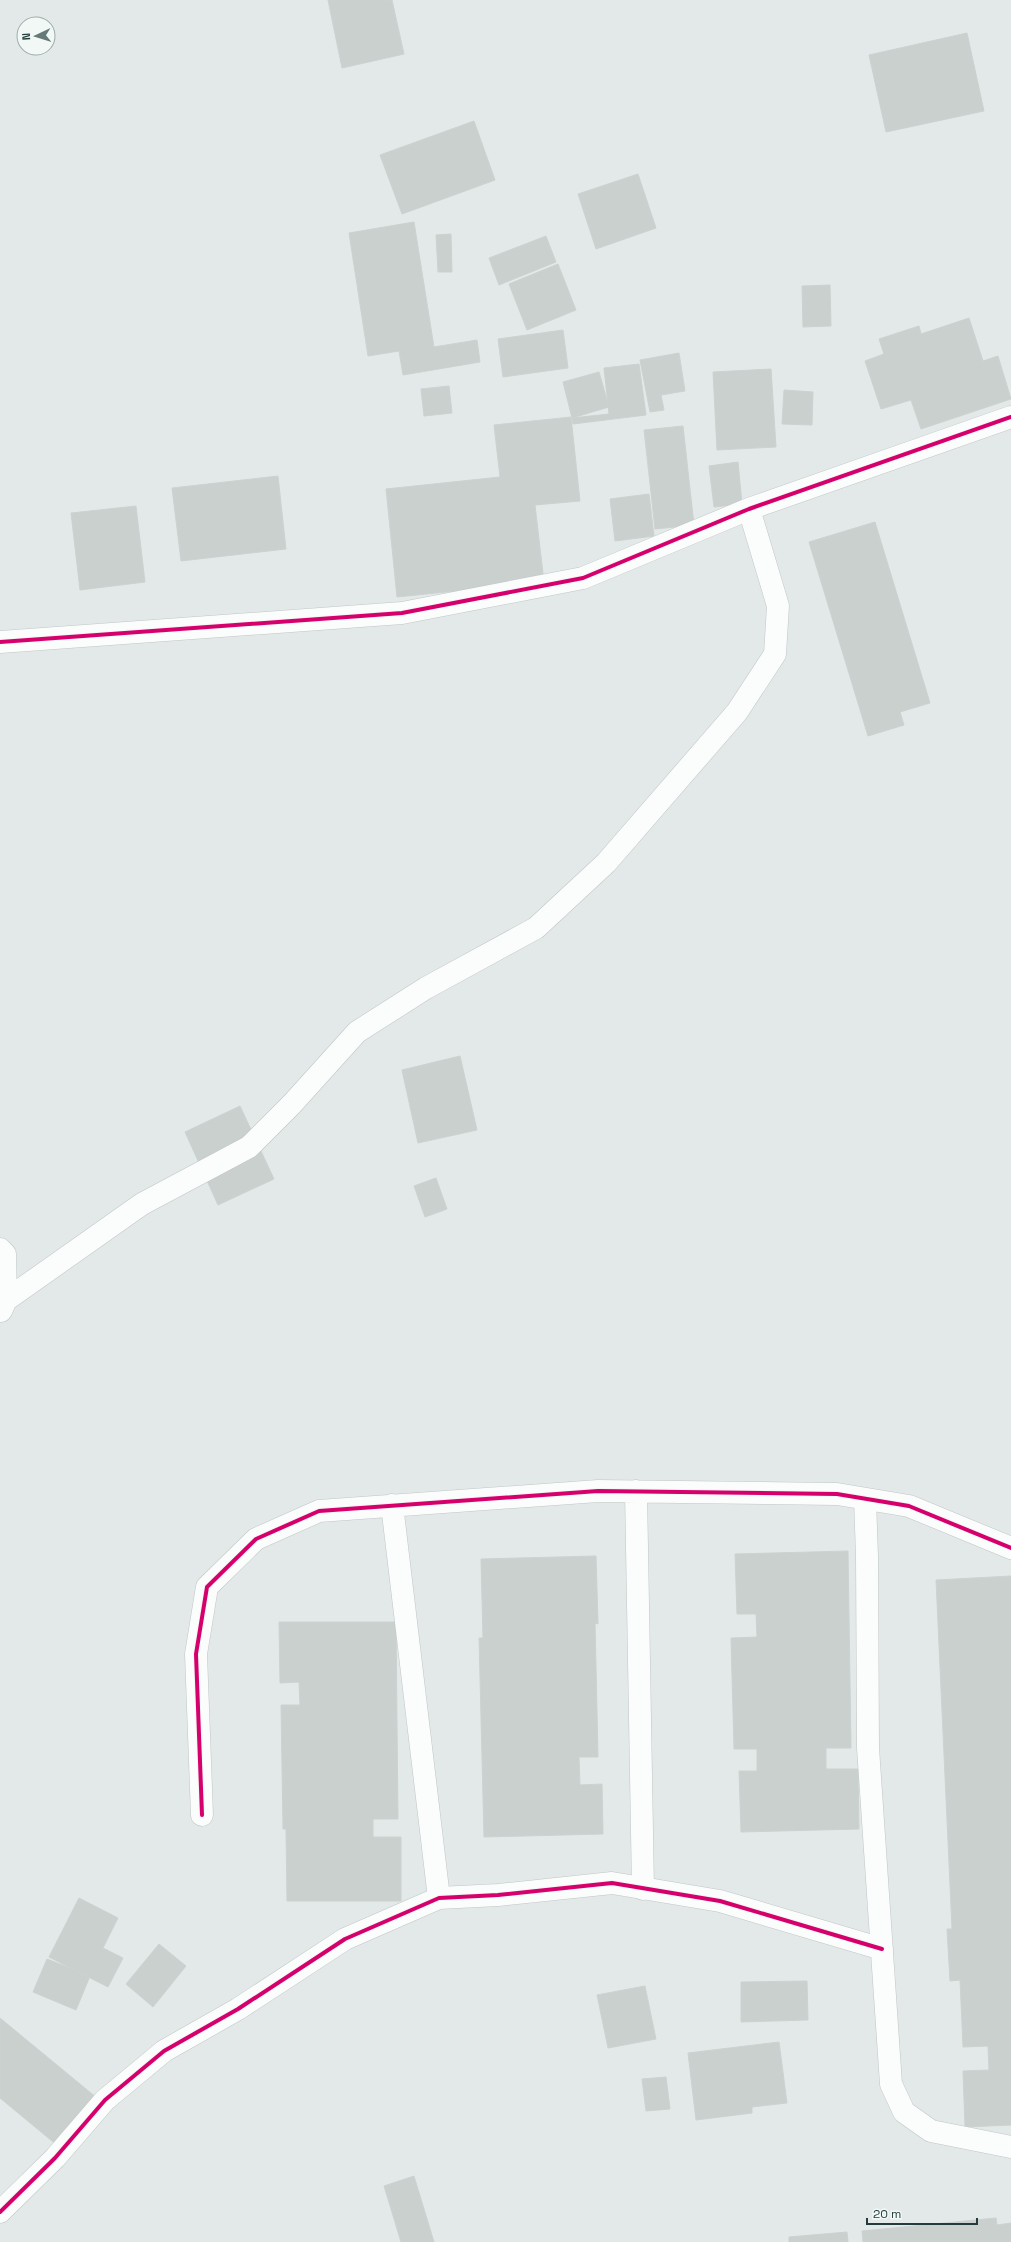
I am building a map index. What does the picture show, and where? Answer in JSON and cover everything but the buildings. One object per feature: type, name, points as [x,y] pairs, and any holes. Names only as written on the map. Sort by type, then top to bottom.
[{"type":"street","points":[[0,642],[402,613],[583,578],[749,509],[1011,417]]},
{"type":"street","points":[[3,1306],[142,1204],[249,1147],[292,1104],[357,1032],[426,988],[536,928],[606,863],[737,712],[775,654],[778,606],[749,509]]},
{"type":"street","points":[[0,1249],[5,1254],[3,1306]]},
{"type":"street","points":[[202,1815],[196,1654],[207,1587],[256,1539],[319,1511],[598,1491],[837,1494],[908,1506],[1011,1548]]},
{"type":"street","points":[[636,1491],[643,1889]]},
{"type":"street","points":[[864,1499],[867,1556],[868,1748],[891,2084],[904,2112],[931,2131],[1011,2147]]},
{"type":"street","points":[[392,1506],[439,1898]]},
{"type":"street","points":[[0,2212],[55,2158],[105,2100],[164,2051],[238,2009],[345,1938],[439,1898],[498,1895],[612,1883],[720,1902],[882,1949]]},
{"type":"cycle path","points":[[0,642],[402,613],[583,578],[749,509],[1011,417]]},
{"type":"cycle path","points":[[202,1815],[196,1654],[207,1587],[256,1539],[319,1511],[598,1491],[837,1494],[909,1506],[1011,1548]]},
{"type":"cycle path","points":[[0,2212],[55,2158],[105,2100],[164,2051],[238,2009],[345,1939],[439,1898],[498,1895],[612,1883],[720,1901],[882,1949]]}]
